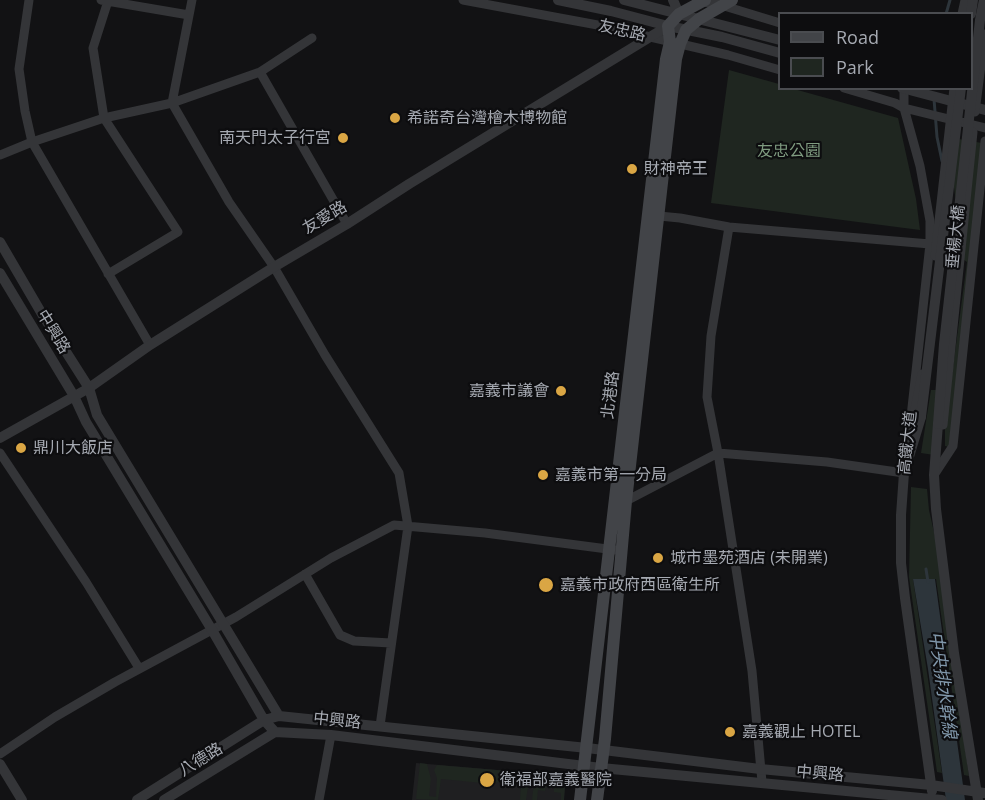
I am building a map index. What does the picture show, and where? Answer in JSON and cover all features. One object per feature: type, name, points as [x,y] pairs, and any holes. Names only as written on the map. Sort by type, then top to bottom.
[{"type":"main road","points":[[668,26],[679,14],[701,1]]},
{"type":"main road","points":[[699,19],[726,3]]},
{"type":"main road","name":"北港路","points":[[675,43],[699,19]]},
{"type":"main road","name":"北港路","points":[[580,800],[615,550],[653,217],[676,59],[675,43],[668,26]]},
{"type":"main road","name":"北港路","points":[[597,800],[604,750],[615,550],[626,501],[653,217]]},
{"type":"street","points":[[29,0],[19,69],[32,142],[150,345]]},
{"type":"street","points":[[192,0],[172,103],[229,202],[274,267],[325,355],[399,473],[408,526],[380,726]]},
{"type":"street","name":"友忠路","points":[[463,0],[603,26],[778,69]]},
{"type":"street","name":"友忠路","points":[[558,0],[722,37],[778,52]]},
{"type":"street","name":"友忠路","points":[[624,0],[778,39]]},
{"type":"street","points":[[673,0],[679,14]]},
{"type":"street","name":"垂楊大橋","points":[[973,87],[984,0]]},
{"type":"street","points":[[108,274],[178,232],[104,118],[93,48],[104,1],[189,15]]},
{"type":"street","points":[[701,1],[726,3],[778,22]]},
{"type":"street","name":"友愛路","points":[[0,438],[89,388],[150,345],[274,267],[668,26]]},
{"type":"street","points":[[941,424],[985,34]]},
{"type":"street","points":[[0,155],[104,118],[172,103],[260,72],[312,38]]},
{"type":"street","points":[[260,72],[347,224]]},
{"type":"street","points":[[851,90],[895,103],[904,108],[985,128]]},
{"type":"street","name":"高鐵大道","points":[[903,90],[904,108],[920,166],[930,221],[930,244],[904,473],[901,515],[902,563],[905,598],[936,786],[936,800]]},
{"type":"street","points":[[907,90],[985,110]]},
{"type":"street","name":"垂楊大橋","points":[[904,473],[917,418],[957,90]]},
{"type":"street","points":[[964,90],[985,96]]},
{"type":"street","name":"垂楊大橋","points":[[934,476],[941,424],[946,332],[973,90]]},
{"type":"street","name":"高鐵大道","points":[[978,794],[953,642],[934,476],[952,446],[985,141]]},
{"type":"street","points":[[653,217],[930,244]]},
{"type":"street","points":[[729,226],[711,336],[707,397],[752,671],[762,782]]},
{"type":"street","name":"中興路","points":[[0,242],[89,388],[97,415],[279,716],[936,786],[978,794]]},
{"type":"street","name":"中興路","points":[[0,273],[264,720],[275,732],[331,735],[601,768],[936,800]]},
{"type":"street","points":[[0,453],[140,668]]},
{"type":"street","points":[[626,501],[718,453],[827,462],[904,473]]},
{"type":"street","points":[[0,754],[55,717],[212,630],[331,558],[394,525],[495,534],[615,550]]},
{"type":"street","points":[[304,574],[340,635],[354,641],[391,643]]},
{"type":"street","points":[[275,732],[279,716]]},
{"type":"street","name":"八德路","points":[[137,800],[264,720],[279,716]]},
{"type":"street","name":"八德路","points":[[165,800],[275,732]]},
{"type":"street","points":[[320,800],[331,735]]},
{"type":"street","points":[[0,764],[22,800]]},
{"type":"shaded area","name":"衛福部嘉義醫院","points":[[416,763],[556,775],[565,785],[564,800],[412,800]]},
{"type":"green space","name":"友忠公園","points":[[729,70],[778,84],[778,90],[798,90],[898,118],[916,199],[920,230],[711,203]]},
{"type":"green space","points":[[947,137],[982,143],[949,447],[945,446],[945,427],[967,262],[964,260]]},
{"type":"green space","points":[[931,390],[938,390],[934,455],[921,453]]},
{"type":"green space","points":[[911,487],[927,489],[969,776],[964,775],[936,579],[913,579],[942,773],[937,772],[909,577]]},
{"type":"green space","points":[[420,763],[427,764],[431,779],[429,796],[436,797],[437,778],[434,770],[437,765],[556,775],[565,785],[564,800],[561,800],[561,793],[554,792],[554,784],[547,783],[545,791],[538,790],[537,800],[532,800],[534,782],[531,778],[497,773],[499,779],[526,783],[528,787],[526,800],[520,800],[521,785],[441,779],[438,800],[416,799]]},
{"type":"water","points":[[913,579],[935,579],[965,800],[946,800]]},
{"type":"waterway","name":"中央排水幹線","points":[[947,12],[950,0]]},
{"type":"waterway","name":"中央排水幹線","points":[[934,99],[937,137],[942,161]]},
{"type":"waterway","name":"中央排水幹線","points":[[951,206],[953,214]]},
{"type":"waterway","name":"中央排水幹線","points":[[926,569],[928,582]]},
{"type":"place","name":"希諾奇台灣檜木博物館","points":[[395,118]]},
{"type":"place","name":"南天門太子行宮","points":[[343,138]]},
{"type":"place","name":"財神帝王","points":[[632,169]]},
{"type":"place","name":"嘉義市議會","points":[[561,391]]},
{"type":"place","name":"鼎川大飯店","points":[[21,448]]},
{"type":"place","name":"嘉義市第一分局","points":[[543,475]]},
{"type":"place","name":"城市墨苑酒店 (未開業)","points":[[658,558]]},
{"type":"place","name":"嘉義市政府西區衛生所","points":[[546,585]]},
{"type":"place","name":"嘉義觀止 HOTEL","points":[[730,732]]},
{"type":"place","name":"衛福部嘉義醫院","points":[[487,780]]}]
